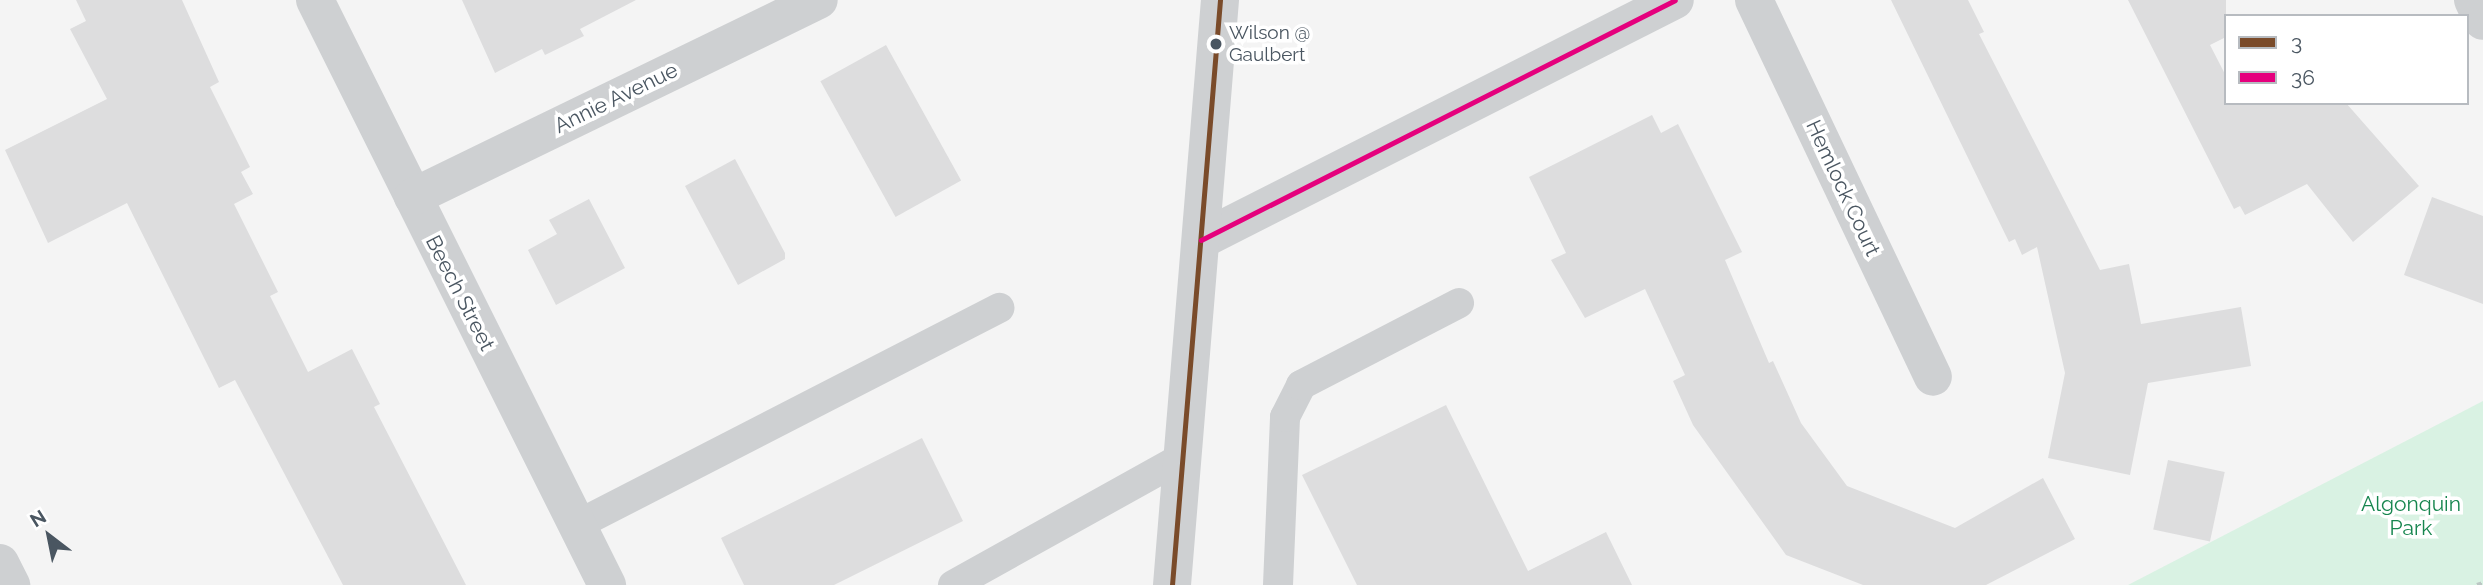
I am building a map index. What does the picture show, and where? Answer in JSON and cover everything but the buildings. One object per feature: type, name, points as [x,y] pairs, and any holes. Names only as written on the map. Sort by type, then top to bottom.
[{"type":"street","name":"Beech Street","points":[[315,0],[607,585]]},
{"type":"street","name":"Annie Avenue","points":[[413,197],[819,0]]},
{"type":"street","points":[[1172,585],[1220,0]]},
{"type":"street","points":[[1201,240],[1675,0]]},
{"type":"street","name":"Hemlock Court","points":[[1754,0],[1933,377]]},
{"type":"street","points":[[2473,0],[2483,21]]},
{"type":"street","points":[[0,563],[11,585]]},
{"type":"lane","points":[[1279,585],[1285,416],[1301,385],[1459,303]]},
{"type":"lane","points":[[577,525],[999,308]]},
{"type":"lane","points":[[953,585],[1183,457]]},
{"type":"path","points":[[2477,585],[2483,583]]},
{"type":"green space","name":"Algonquin Park","points":[[2483,401],[2483,585],[2128,585]]},
{"type":"transit line","name":"3","points":[[1172,585],[1220,0]]},
{"type":"transit line","name":"36","points":[[1201,240],[1675,0]]},
{"type":"place","name":"Wilson @ Gaulbert","points":[[1216,44]]}]
